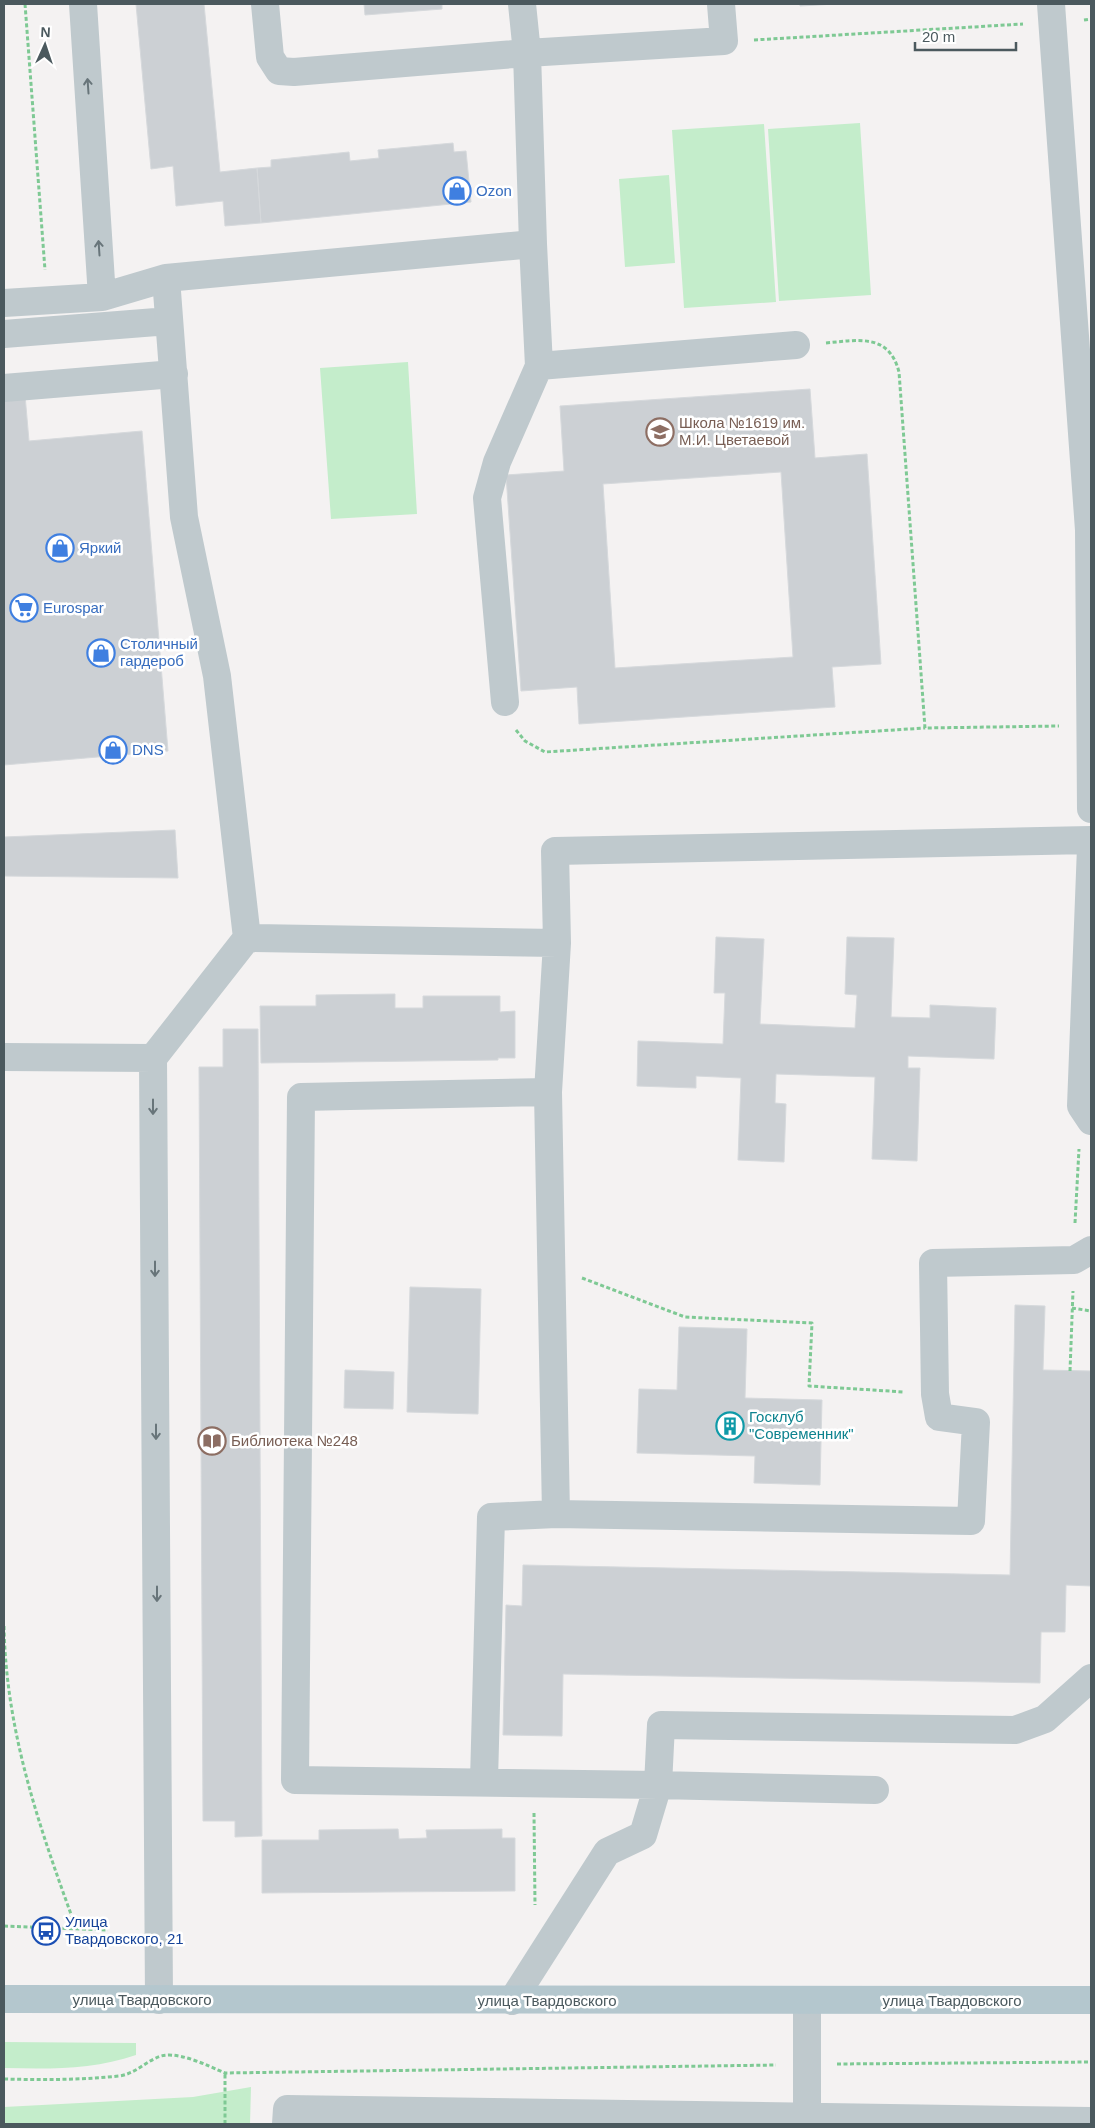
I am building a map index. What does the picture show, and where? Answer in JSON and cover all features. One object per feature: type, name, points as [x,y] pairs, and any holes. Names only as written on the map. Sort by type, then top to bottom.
[{"type":"main road","name":"улица Твардовского","points":[[4,1999],[512,2001],[1091,2000]]},
{"type":"lane","points":[[83,4],[102,296]]},
{"type":"lane","points":[[265,4],[270,58],[279,71],[294,72],[527,53],[724,42],[721,4]]},
{"type":"lane","points":[[505,702],[487,498],[497,462],[539,366],[527,53],[522,4]]},
{"type":"lane","points":[[1051,13],[1090,530],[1091,809]]},
{"type":"lane","points":[[4,303],[102,296],[166,278],[533,244]]},
{"type":"lane","points":[[159,2000],[153,1058],[247,938],[217,676],[184,517],[166,278]]},
{"type":"lane","points":[[4,334],[169,321]]},
{"type":"lane","points":[[539,366],[796,345]]},
{"type":"lane","points":[[4,388],[174,374]]},
{"type":"lane","points":[[556,1514],[548,1092],[557,943],[555,851],[1091,840]]},
{"type":"lane","points":[[1086,1114],[1091,847]]},
{"type":"lane","points":[[247,938],[557,943]]},
{"type":"lane","points":[[4,1057],[153,1058]]},
{"type":"lane","points":[[548,1092],[301,1096],[296,1780],[484,1781],[875,1790]]},
{"type":"lane","points":[[484,1781],[491,1517],[556,1514],[971,1521],[976,1422],[939,1417],[935,1394],[933,1263],[1082,1255]]},
{"type":"lane","points":[[512,2001],[607,1852],[644,1836],[658,1785],[661,1725],[1014,1730],[1045,1719],[1091,1678]]},
{"type":"lane","points":[[807,2001],[807,2117]]},
{"type":"lane","points":[[286,2124],[286,2110],[522,2119],[807,2117],[862,2121],[1091,2121]]},
{"type":"path","points":[[25,4],[47,300]]},
{"type":"path","points":[[724,42],[1051,13],[1091,19]]},
{"type":"path","points":[[796,345],[864,340],[886,347],[896,358],[899,372],[924,728]]},
{"type":"path","points":[[505,702],[514,727],[525,741],[545,752],[924,728],[1090,726]]},
{"type":"path","points":[[1070,1371],[1072,1308],[1082,1255],[1086,1114]]},
{"type":"path","points":[[551,1267],[685,1317],[812,1323],[809,1386],[935,1394]]},
{"type":"path","points":[[1072,1308],[1091,1311]]},
{"type":"path","points":[[4,1626],[9,1702],[39,1825],[76,1928]]},
{"type":"path","points":[[534,1783],[535,1890]]},
{"type":"path","points":[[4,1926],[108,1930]]},
{"type":"path","points":[[182,2051],[183,2056]]},
{"type":"path","points":[[4,2079],[70,2080],[122,2075],[134,2072],[158,2056],[183,2056],[226,2073],[807,2064],[1091,2062]]},
{"type":"path","points":[[225,2124],[226,2073]]},
{"type":"green space","points":[[860,123],[871,295],[779,301],[768,129]]},
{"type":"green space","points":[[764,124],[776,302],[684,308],[672,130]]},
{"type":"green space","points":[[669,175],[675,263],[625,267],[619,179]]},
{"type":"green space","points":[[408,362],[417,514],[331,519],[320,368]]},
{"type":"green space","points":[[4,2042],[136,2043],[136,2055],[104,2064],[71,2068],[4,2068]]},
{"type":"green space","points":[[251,2087],[250,2124],[4,2124],[4,2107],[193,2097]]},
{"type":"building","points":[[136,4],[204,4],[220,172],[257,168],[261,223],[225,226],[223,201],[176,206],[173,166],[151,169]]},
{"type":"building","points":[[364,4],[442,4],[442,9],[365,15]]},
{"type":"building","points":[[800,4],[835,4],[800,6]]},
{"type":"building","points":[[453,143],[454,152],[466,151],[471,202],[261,223],[257,168],[271,167],[271,160],[349,152],[350,161],[379,158],[378,150]]},
{"type":"building","points":[[810,389],[815,458],[867,454],[881,664],[832,667],[835,707],[579,724],[577,687],[521,691],[506,475],[564,471],[560,406]],"holes":[[[781,472],[793,657],[615,668],[603,484]]]},
{"type":"building","points":[[25,395],[29,441],[142,431],[168,751],[4,765],[4,396]]},
{"type":"building","points":[[175,830],[178,878],[4,876],[4,837]]},
{"type":"building","points":[[716,937],[764,939],[760,1024],[855,1028],[857,995],[845,994],[847,937],[894,938],[891,1017],[930,1018],[930,1005],[996,1008],[994,1059],[908,1056],[908,1068],[920,1068],[917,1161],[872,1159],[875,1077],[776,1074],[775,1103],[786,1104],[784,1162],[738,1160],[741,1078],[696,1076],[696,1088],[637,1086],[638,1041],[723,1044],[725,993],[714,993]]},
{"type":"building","points":[[395,994],[395,1008],[423,1008],[423,996],[500,996],[500,1012],[515,1011],[515,1058],[498,1058],[498,1060],[261,1063],[260,1006],[316,1006],[316,995]]},
{"type":"building","points":[[223,1029],[258,1029],[262,1836],[235,1837],[235,1821],[203,1821],[199,1067],[223,1067]]},
{"type":"building","points":[[410,1287],[481,1289],[478,1414],[407,1412]]},
{"type":"building","points":[[1015,1305],[1045,1306],[1043,1370],[1091,1371],[1091,1586],[1066,1585],[1065,1632],[1041,1632],[1040,1683],[563,1674],[562,1736],[503,1735],[506,1605],[522,1606],[523,1565],[1010,1575]]},
{"type":"building","name":"Госклуб \"Современник\"","points":[[679,1327],[747,1329],[745,1398],[822,1400],[820,1485],[754,1483],[755,1456],[637,1453],[639,1389],[677,1390]]},
{"type":"building","points":[[345,1370],[394,1372],[393,1409],[344,1408]]},
{"type":"building","points":[[398,1829],[399,1839],[427,1838],[426,1830],[502,1829],[502,1838],[515,1838],[515,1891],[262,1893],[262,1840],[319,1840],[319,1830]]},
{"type":"place","name":"Ozon","points":[[457,191]]},
{"type":"place","name":"Школа №1619 им. М.И. Цветаевой","points":[[660,432]]},
{"type":"place","name":"Яркий","points":[[60,548]]},
{"type":"place","name":"Eurospar","points":[[24,608]]},
{"type":"place","name":"Столичный гардероб","points":[[101,653]]},
{"type":"place","name":"DNS","points":[[113,750]]},
{"type":"place","name":"Госклуб \"Современник\"","points":[[730,1426]]},
{"type":"place","name":"Библиотека №248","points":[[212,1441]]},
{"type":"place","name":"Улица Твардовского, 21","points":[[46,1931]]}]
